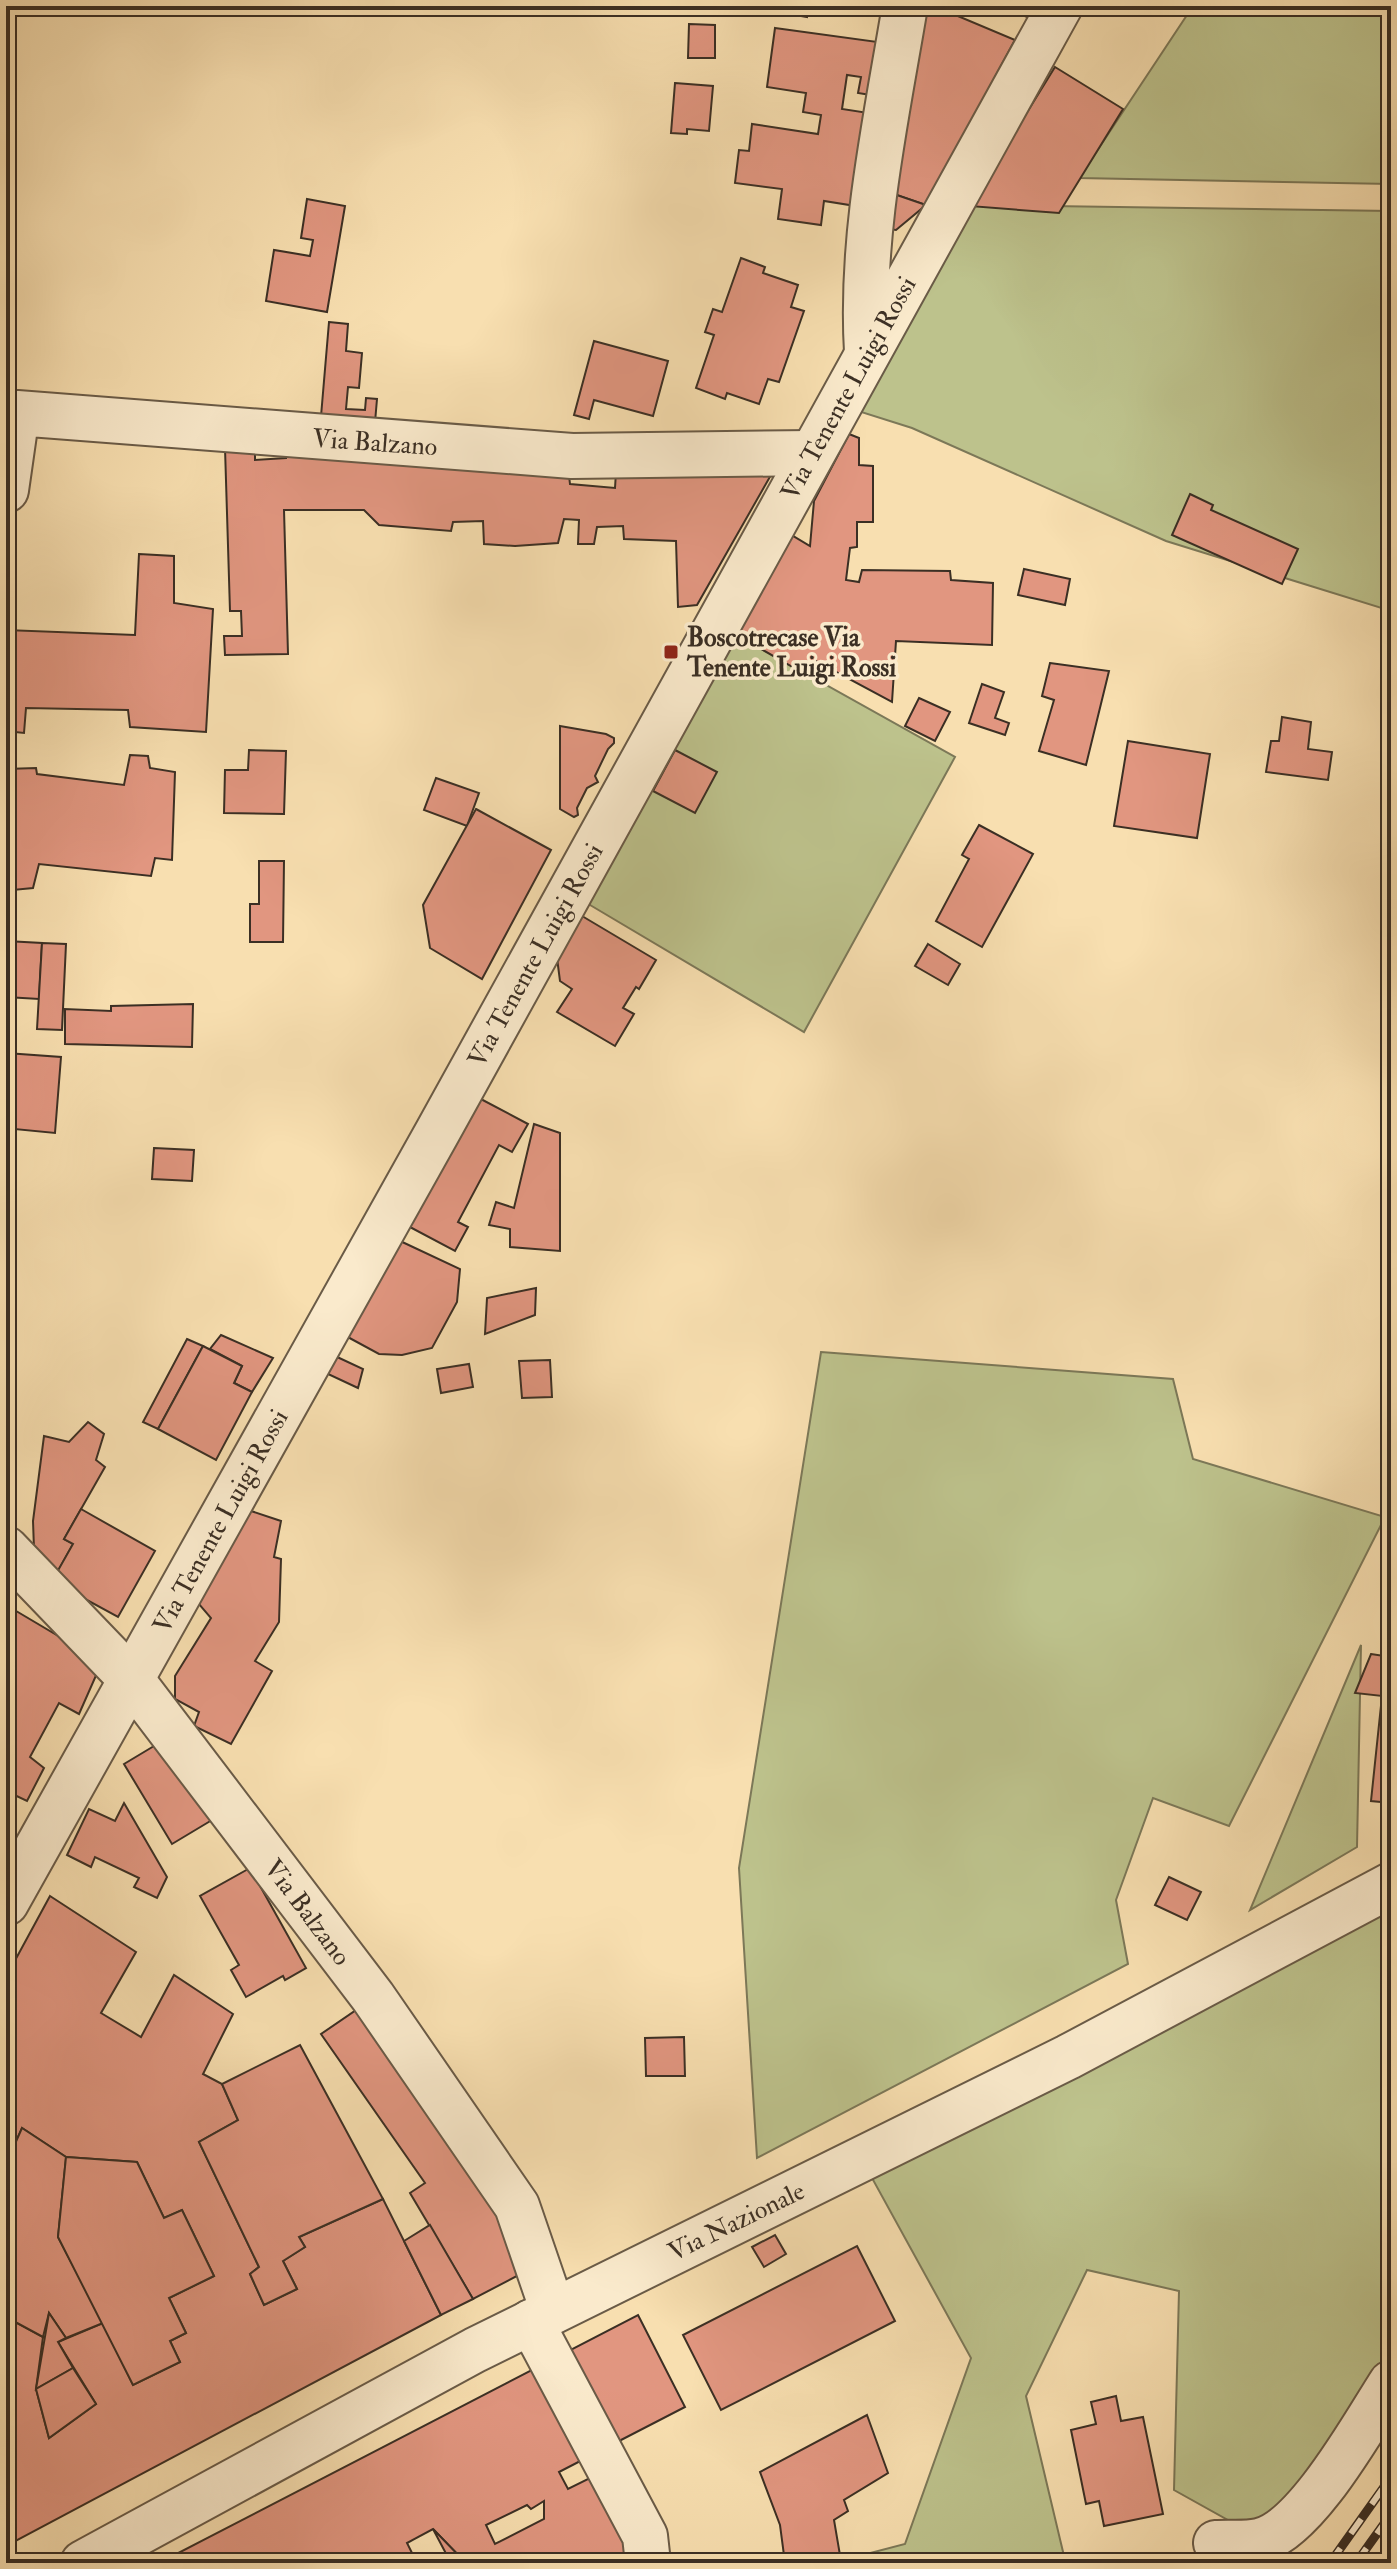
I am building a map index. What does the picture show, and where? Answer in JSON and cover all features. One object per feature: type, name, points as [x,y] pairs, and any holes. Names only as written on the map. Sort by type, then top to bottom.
[{"type":"street","points":[[867,354],[864,312],[872,206],[905,6]]},
{"type":"street","name":"Via Tenente Luigi Rossi","points":[[6,1903],[1060,6]]},
{"type":"street","name":"Via Balzano","points":[[6,490],[17,413],[572,456],[812,453]]},
{"type":"street","name":"Via Balzano","points":[[6,1549],[131,1679],[373,1997],[517,2206],[542,2317],[645,2536],[648,2563]]},
{"type":"street","name":"Via Nazionale","points":[[83,2563],[475,2350],[1068,2057],[1391,1885]]},
{"type":"street","points":[[1216,2543],[1261,2541],[1281,2530],[1311,2505],[1391,2383]]},
{"type":"green space","points":[[1193,6],[1391,6],[1391,184],[1079,178]]},
{"type":"green space","points":[[973,205],[1391,211],[1391,611],[1166,541],[912,428],[858,411]]},
{"type":"green space","points":[[735,634],[955,757],[804,1032],[585,902]]},
{"type":"green space","points":[[821,1352],[1173,1379],[1193,1459],[1385,1517],[1229,1826],[1153,1798],[1116,1900],[1128,1964],[757,2158],[739,1868]]},
{"type":"green space","points":[[1361,1645],[1357,1847],[1250,1910]]},
{"type":"green space","points":[[1391,1907],[1391,2349],[1282,2511],[1246,2530],[1174,2490],[1179,2291],[1087,2270],[1026,2396],[1064,2556],[1061,2563],[832,2563],[905,2544],[971,2358],[872,2178]]},
{"type":"building","points":[[774,6],[809,6],[807,17],[773,11]]},
{"type":"building","points":[[1001,6],[1031,6],[1027,17]]},
{"type":"building","points":[[918,8],[946,11],[1015,40],[926,205],[888,192]]},
{"type":"building","points":[[689,24],[715,25],[715,58],[688,58]]},
{"type":"building","points":[[775,28],[885,43],[877,96],[858,93],[861,77],[847,75],[842,109],[875,114],[862,207],[824,201],[821,225],[778,219],[782,189],[735,183],[739,150],[749,151],[752,124],[818,134],[821,115],[803,112],[806,93],[767,87]]},
{"type":"building","points":[[1055,67],[1123,109],[1059,213],[969,206]]},
{"type":"building","points":[[675,83],[713,86],[709,131],[687,129],[687,134],[671,133]]},
{"type":"building","points":[[888,192],[926,205],[896,230],[882,228]]},
{"type":"building","points":[[307,199],[345,206],[327,312],[266,301],[274,250],[310,256],[313,240],[301,238]]},
{"type":"building","points":[[741,258],[765,267],[763,273],[798,285],[791,307],[804,311],[779,382],[768,379],[759,404],[727,393],[725,399],[696,388],[714,335],[705,332],[713,309],[722,312]]},
{"type":"building","points":[[329,322],[348,324],[346,351],[362,353],[359,388],[348,387],[346,409],[365,410],[366,398],[377,399],[374,434],[320,428]]},
{"type":"building","points":[[594,341],[668,361],[653,416],[594,400],[589,419],[574,415]]},
{"type":"building","points":[[849,434],[859,438],[859,465],[873,466],[873,522],[857,522],[857,547],[850,548],[846,580],[859,582],[862,570],[950,571],[951,580],[993,583],[992,645],[896,641],[892,702],[814,660],[803,673],[735,634],[788,533],[810,546],[814,501]]},
{"type":"building","points":[[255,447],[255,460],[286,458],[287,447],[568,467],[570,484],[615,488],[616,472],[771,475],[697,605],[678,607],[676,541],[624,539],[623,526],[597,527],[594,544],[578,544],[579,520],[564,519],[558,543],[515,546],[484,544],[483,521],[453,522],[451,531],[379,525],[364,510],[284,510],[288,654],[225,655],[224,636],[242,636],[241,611],[230,611],[225,448]]},
{"type":"building","points":[[1190,494],[1213,505],[1211,510],[1298,549],[1282,584],[1172,535]]},
{"type":"building","points":[[139,554],[174,556],[174,603],[213,609],[206,732],[130,727],[128,710],[26,708],[24,733],[6,731],[6,630],[135,635]]},
{"type":"building","points":[[1024,569],[1070,579],[1065,605],[1018,595]]},
{"type":"building","points":[[1050,663],[1109,671],[1086,765],[1039,751],[1054,700],[1042,696]]},
{"type":"building","points":[[982,684],[1004,692],[995,718],[1009,723],[1005,735],[969,723]]},
{"type":"building","points":[[919,698],[950,712],[935,741],[905,726]]},
{"type":"building","points":[[1282,717],[1311,722],[1308,749],[1332,752],[1328,780],[1266,772],[1271,741],[1279,741]]},
{"type":"building","points":[[560,726],[614,738],[595,776],[598,782],[587,788],[577,808],[578,815],[574,817],[560,809]]},
{"type":"building","points":[[1128,741],[1210,754],[1197,838],[1114,826]]},
{"type":"building","points":[[249,750],[286,751],[284,814],[224,813],[225,770],[248,770]]},
{"type":"building","points":[[675,750],[717,772],[695,813],[653,791]]},
{"type":"building","points":[[130,755],[148,756],[150,768],[175,772],[172,860],[155,858],[151,876],[39,864],[33,888],[13,890],[15,846],[6,844],[6,769],[36,768],[37,774],[124,785]]},
{"type":"building","points":[[436,778],[479,793],[467,826],[424,810]]},
{"type":"building","points":[[476,809],[551,850],[482,979],[430,948],[423,905]]},
{"type":"building","points":[[979,825],[1033,854],[982,947],[936,921],[969,859],[962,855]]},
{"type":"building","points":[[259,861],[284,861],[283,942],[250,942],[250,904],[259,904]]},
{"type":"building","points":[[582,916],[656,960],[639,989],[636,987],[623,1008],[634,1014],[615,1046],[557,1012],[572,989],[560,981],[557,958]]},
{"type":"building","points":[[6,941],[42,943],[39,999],[6,997]]},
{"type":"building","points":[[42,943],[66,944],[62,1030],[37,1029]]},
{"type":"building","points":[[928,944],[960,964],[948,985],[915,966]]},
{"type":"building","points":[[193,1004],[192,1047],[65,1044],[65,1009],[111,1011],[111,1006]]},
{"type":"building","points":[[6,1053],[61,1057],[55,1133],[15,1129],[14,1137],[6,1137]]},
{"type":"building","points":[[477,1097],[528,1124],[512,1152],[499,1145],[458,1222],[468,1227],[455,1251],[408,1226]]},
{"type":"building","points":[[534,1124],[560,1133],[560,1251],[510,1247],[510,1229],[489,1225],[496,1202],[514,1208]]},
{"type":"building","points":[[154,1148],[194,1150],[192,1181],[152,1179]]},
{"type":"building","points":[[398,1240],[460,1269],[457,1302],[432,1348],[402,1355],[379,1354],[344,1335]]},
{"type":"building","points":[[536,1288],[535,1315],[485,1334],[487,1298]]},
{"type":"building","points":[[221,1335],[273,1358],[252,1392],[234,1383],[242,1366],[210,1349]]},
{"type":"building","points":[[187,1339],[203,1346],[158,1429],[143,1422]]},
{"type":"building","points":[[203,1346],[242,1366],[234,1383],[252,1392],[216,1460],[158,1429]]},
{"type":"building","points":[[335,1356],[363,1369],[358,1388],[328,1374]]},
{"type":"building","points":[[550,1360],[552,1397],[522,1398],[519,1361]]},
{"type":"building","points":[[469,1364],[473,1387],[441,1393],[437,1369]]},
{"type":"building","points":[[88,1422],[104,1434],[96,1460],[105,1467],[64,1539],[73,1544],[57,1573],[34,1549],[33,1521],[44,1436],[69,1442]]},
{"type":"building","points":[[81,1509],[155,1551],[118,1617],[52,1581],[73,1544],[64,1539]]},
{"type":"building","points":[[251,1511],[281,1521],[274,1557],[281,1559],[279,1622],[255,1661],[272,1671],[231,1744],[194,1726],[199,1712],[175,1699],[175,1676],[211,1618],[198,1603]]},
{"type":"building","points":[[6,1605],[102,1662],[79,1714],[59,1703],[30,1757],[44,1768],[27,1801],[6,1791],[6,1728],[11,1723],[6,1719]]},
{"type":"building","points":[[1371,1654],[1391,1657],[1391,1697],[1355,1693]]},
{"type":"building","points":[[1382,1696],[1391,1697],[1391,1803],[1371,1801]]},
{"type":"building","points":[[164,1740],[212,1820],[172,1844],[124,1764]]},
{"type":"building","points":[[124,1803],[167,1877],[157,1898],[134,1887],[139,1878],[95,1857],[91,1867],[67,1855],[89,1809],[115,1821]]},
{"type":"building","points":[[250,1868],[306,1968],[285,1980],[283,1976],[246,1997],[231,1970],[239,1965],[200,1896]]},
{"type":"building","points":[[1169,1877],[1201,1892],[1187,1920],[1155,1905]]},
{"type":"building","points":[[50,1896],[136,1952],[101,2013],[141,2037],[174,1975],[233,2014],[203,2074],[222,2084],[238,2120],[199,2142],[259,2267],[250,2274],[264,2305],[297,2289],[283,2261],[305,2247],[299,2237],[383,2199],[441,2315],[6,2546],[6,2317],[43,2337],[36,2389],[49,2438],[96,2404],[58,2342],[103,2323],[133,2385],[180,2362],[170,2341],[186,2333],[169,2298],[214,2276],[182,2210],[164,2218],[137,2162],[66,2157],[22,2128],[6,2164],[6,1977]]},
{"type":"building","points":[[365,2004],[534,2267],[473,2299],[410,2193],[425,2183],[321,2034]]},
{"type":"building","points":[[684,2037],[685,2076],[646,2076],[645,2038]]},
{"type":"building","points":[[300,2045],[383,2199],[299,2237],[305,2247],[283,2261],[297,2289],[264,2305],[250,2274],[259,2267],[199,2142],[238,2120],[222,2084]]},
{"type":"building","points":[[22,2128],[66,2157],[58,2237],[103,2323],[66,2338],[49,2313],[43,2337],[6,2317],[6,2164]]},
{"type":"building","points":[[66,2157],[137,2162],[164,2218],[182,2210],[214,2276],[169,2298],[186,2333],[170,2341],[180,2362],[133,2385],[58,2237]]},
{"type":"building","points":[[430,2225],[473,2299],[441,2315],[404,2241]]},
{"type":"building","points":[[775,2235],[786,2254],[764,2267],[752,2247]]},
{"type":"building","points":[[857,2246],[895,2321],[721,2410],[683,2335]]},
{"type":"building","points":[[49,2313],[66,2338],[58,2342],[73,2368],[36,2389]]},
{"type":"building","points":[[638,2315],[685,2407],[559,2472],[568,2489],[602,2472],[642,2563],[466,2563],[433,2529],[407,2543],[417,2563],[159,2563]],"holes":[[[544,2501],[544,2519],[495,2544],[486,2525],[527,2505],[531,2509]]]},
{"type":"building","points":[[73,2368],[96,2404],[49,2438],[36,2389]]},
{"type":"building","points":[[1116,2396],[1121,2421],[1143,2417],[1163,2514],[1104,2526],[1099,2501],[1086,2504],[1071,2430],[1096,2424],[1091,2402]]},
{"type":"building","points":[[867,2415],[888,2473],[844,2500],[848,2511],[834,2520],[841,2561],[785,2563],[780,2525],[760,2472]]},
{"type":"building","points":[[433,2529],[466,2563],[451,2563]]},
{"type":"building","points":[[1173,2554],[1206,2556],[1206,2563],[1130,2563]]},
{"type":"railway","points":[[1330,2563],[1391,2477]]},
{"type":"railway","points":[[1356,2563],[1391,2514]]},
{"type":"place","name":"Boscotrecase Via Tenente Luigi Rossi","points":[[671,652]]}]
